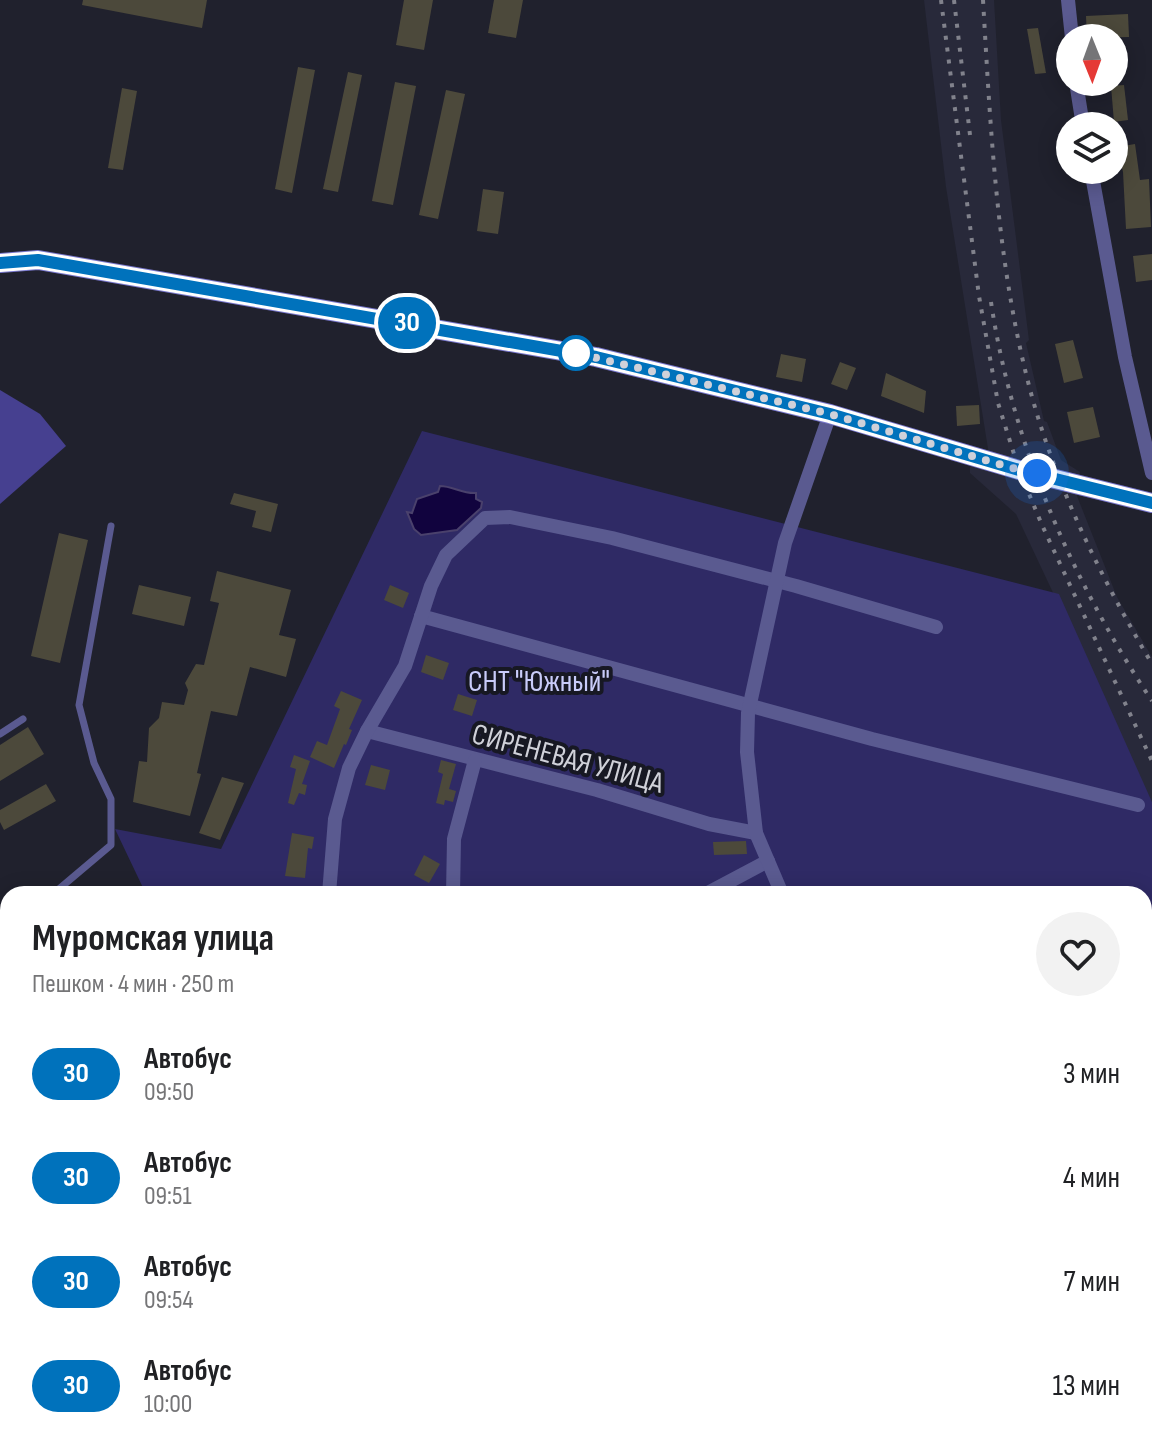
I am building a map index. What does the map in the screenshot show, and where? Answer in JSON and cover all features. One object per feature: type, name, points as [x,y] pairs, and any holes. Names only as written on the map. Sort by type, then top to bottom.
[{"type":"main road","points":[[0,263],[38,260],[539,346],[830,414],[1019,470],[1152,503]]},
{"type":"street","points":[[1068,0],[1071,24]]},
{"type":"street","points":[[1094,184],[1125,357],[1152,473]]},
{"type":"street","points":[[779,886],[756,833],[747,752],[750,705],[785,543],[830,414]]},
{"type":"street","points":[[330,886],[335,819],[349,768],[405,666],[431,586],[446,555],[485,518],[498,517],[612,538],[936,627]]},
{"type":"street","points":[[421,616],[1138,805]]},
{"type":"street","name":"СИРЕНЕВАЯ УЛИЦА","points":[[367,731],[597,790],[709,824],[756,833]]},
{"type":"street","points":[[453,886],[454,839],[475,760]]},
{"type":"street","points":[[721,886],[768,861]]},
{"type":"lane","points":[[62,886],[111,845],[111,799],[94,763],[79,705],[111,526]]},
{"type":"lane","points":[[0,734],[23,719]]},
{"type":"shaded area","points":[[924,0],[994,0],[1001,120],[1029,340],[1026,343],[1044,421],[1061,460],[1080,472],[1077,485],[990,461],[946,187]]},
{"type":"shaded area","points":[[0,390],[40,414],[66,446],[0,504]]},
{"type":"shaded area","points":[[970,466],[1075,491],[1117,597],[1152,657],[1152,803],[1016,514],[970,473]]},
{"type":"shaded area","points":[[440,486],[476,493],[476,499],[482,502],[481,508],[457,530],[421,535],[414,529],[407,512],[412,513],[417,499],[438,492]]},
{"type":"green space","name":"СНТ \"Южный\"","points":[[422,431],[1059,594],[1152,802],[1152,886],[142,886],[115,829],[221,849]]},
{"type":"building","points":[[83,0],[207,0],[202,28],[82,5]]},
{"type":"building","points":[[404,0],[433,0],[424,50],[396,45]]},
{"type":"building","points":[[494,0],[523,0],[516,38],[488,33]]},
{"type":"building","points":[[1128,14],[1129,37],[1128,24],[1086,24],[1086,16]]},
{"type":"building","points":[[1038,28],[1046,73],[1035,74],[1027,29]]},
{"type":"building","points":[[298,67],[315,70],[292,193],[275,189]]},
{"type":"building","points":[[348,72],[362,75],[338,192],[323,189]]},
{"type":"building","points":[[395,82],[416,86],[393,205],[372,201]]},
{"type":"building","points":[[122,88],[137,91],[123,170],[108,168]]},
{"type":"building","points":[[446,90],[465,94],[438,219],[419,215]]},
{"type":"building","points":[[1112,96],[1125,96],[1127,112],[1113,112]]},
{"type":"building","points":[[1135,144],[1140,180],[1149,179],[1151,227],[1126,229],[1124,184],[1128,184],[1128,145]]},
{"type":"building","points":[[483,189],[504,192],[498,234],[477,231]]},
{"type":"building","points":[[1152,254],[1152,280],[1136,282],[1133,256]]},
{"type":"building","points":[[1073,340],[1083,378],[1064,383],[1055,344]]},
{"type":"building","points":[[781,354],[806,359],[802,382],[776,377]]},
{"type":"building","points":[[840,362],[856,368],[847,390],[831,384]]},
{"type":"building","points":[[886,373],[926,391],[924,413],[881,396]]},
{"type":"building","points":[[979,405],[980,424],[957,426],[956,406]]},
{"type":"building","points":[[1093,407],[1100,437],[1074,443],[1067,412]]},
{"type":"building","points":[[234,493],[278,504],[271,532],[252,527],[256,511],[230,504]]},
{"type":"building","points":[[59,533],[88,540],[60,663],[31,656]]},
{"type":"building","points":[[217,571],[291,590],[279,635],[296,639],[286,677],[250,667],[237,716],[211,711],[197,773],[201,774],[190,816],[133,802],[139,761],[147,762],[149,728],[159,718],[162,702],[184,705],[188,690],[185,683],[196,664],[204,665],[219,603],[210,601]]},
{"type":"building","points":[[139,585],[191,597],[184,626],[132,614]]},
{"type":"building","points":[[390,585],[409,593],[403,608],[384,600]]},
{"type":"building","points":[[426,655],[449,663],[443,680],[421,672]]},
{"type":"building","points":[[341,691],[362,700],[334,768],[310,757],[317,741],[327,745],[340,709],[334,706]]},
{"type":"building","points":[[458,694],[477,700],[472,716],[453,710]]},
{"type":"building","points":[[28,727],[44,754],[0,781],[0,745]]},
{"type":"building","points":[[294,755],[310,761],[302,784],[307,785],[305,795],[299,793],[294,805],[288,803],[296,769],[290,767]]},
{"type":"building","points":[[441,760],[456,764],[449,789],[456,791],[453,802],[445,800],[444,805],[436,803],[443,774],[438,772]]},
{"type":"building","points":[[371,765],[390,770],[385,790],[365,785]]},
{"type":"building","points":[[222,777],[244,783],[220,840],[199,833]]},
{"type":"building","points":[[46,784],[56,801],[4,830],[0,810]]},
{"type":"building","points":[[292,833],[314,837],[312,849],[308,848],[305,878],[285,876]]},
{"type":"building","points":[[746,841],[747,854],[714,855],[713,842]]},
{"type":"building","points":[[424,855],[440,864],[429,883],[414,875]]},
{"type":"railway","points":[[941,0],[979,296],[998,403],[1019,470],[1042,525],[1152,761]]},
{"type":"railway","points":[[954,0],[970,135]]},
{"type":"railway","points":[[983,0],[993,153],[1004,254],[1034,404],[1070,505],[1152,664]]},
{"type":"railway","points":[[991,302],[1014,407],[1050,510],[1096,609],[1152,701]]},
{"type":"bus line","name":"30","points":[[0,263],[38,260],[596,357],[830,414],[1019,470],[1152,503]]},
{"type":"route","points":[[576,353],[572,352],[830,414],[1037,473]]}]
